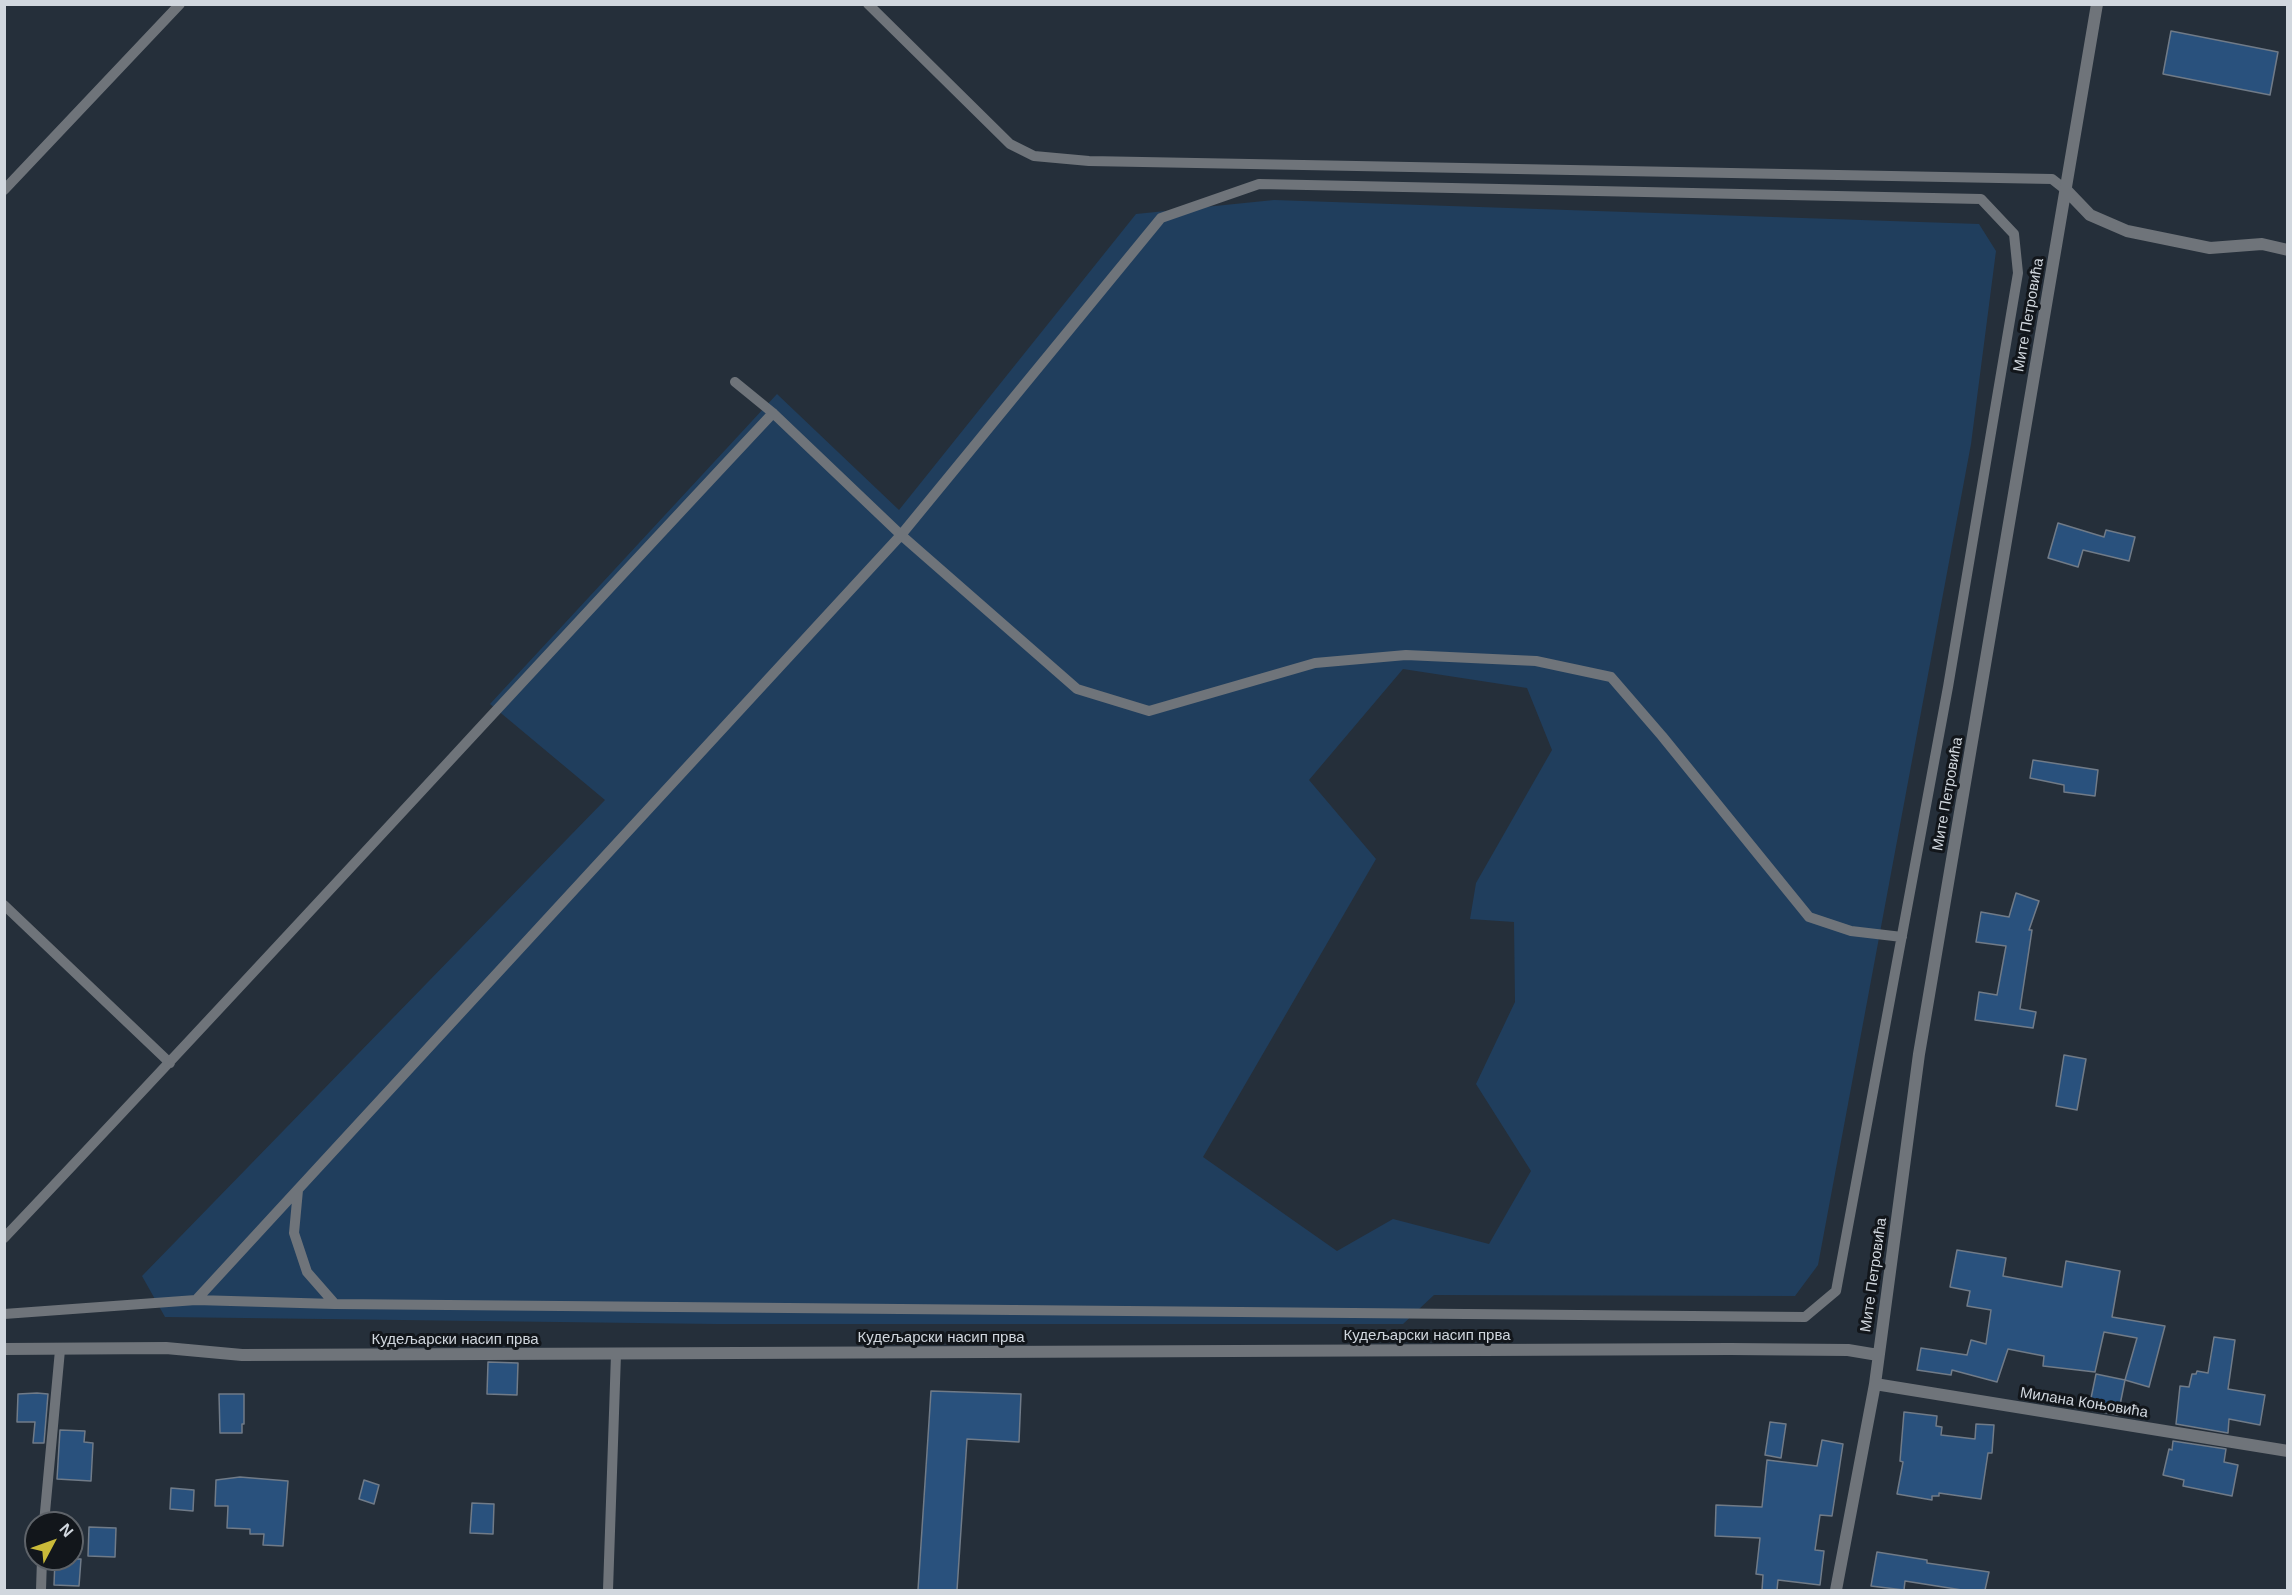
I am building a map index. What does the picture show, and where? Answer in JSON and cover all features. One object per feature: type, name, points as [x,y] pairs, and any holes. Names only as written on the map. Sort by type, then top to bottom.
[{"type":"street","name":"Мите Петровића","points":[[1836,1590],[1875,1384],[1919,1054],[2097,4]]},
{"type":"street","points":[[2066,190],[2090,215],[2127,231],[2210,248],[2262,244],[2288,250]]},
{"type":"street","name":"Кудељарски насип прва","points":[[4,1349],[166,1348],[242,1355],[1741,1349],[1848,1350],[1878,1355]]},
{"type":"street","name":"Милана Коњовића","points":[[1875,1384],[2288,1451]]},
{"type":"lane","points":[[4,190],[180,4]]},
{"type":"lane","points":[[868,4],[1010,144],[1034,156],[1089,161],[2052,179],[2066,190]]},
{"type":"lane","points":[[4,1314],[196,1300],[335,1304],[1805,1317],[1836,1290],[1948,687],[2018,273],[2013,234],[1981,199],[1259,184],[1161,218],[901,535],[196,1300]]},
{"type":"lane","points":[[735,381],[773,413],[901,535],[1077,689],[1149,711],[1315,663],[1406,655],[1536,661],[1611,677],[1809,917],[1851,931],[1902,937]]},
{"type":"lane","points":[[4,1238],[170,1063],[773,413]]},
{"type":"lane","points":[[4,905],[170,1063]]},
{"type":"lane","points":[[298,1190],[294,1233],[307,1272],[335,1304]]},
{"type":"lane","points":[[45,1511],[60,1350]]},
{"type":"lane","points":[[608,1590],[616,1354]]},
{"type":"lane","points":[[41,1590],[42,1571]]},
{"type":"shaded area","points":[[1274,200],[1979,224],[1996,251],[1971,444],[1818,1265],[1795,1296],[1434,1295],[1403,1324],[716,1324],[165,1317],[142,1276],[605,800],[490,704],[777,394],[899,510],[1136,214]],"holes":[[[1403,669],[1527,688],[1552,750],[1476,883],[1470,919],[1514,922],[1515,1002],[1476,1084],[1531,1171],[1489,1244],[1393,1219],[1337,1251],[1203,1157],[1376,859],[1309,780]]]},
{"type":"building","points":[[2171,31],[2278,52],[2270,95],[2163,74]]},
{"type":"building","points":[[2058,523],[2104,537],[2106,530],[2135,537],[2129,561],[2083,550],[2078,567],[2048,558]]},
{"type":"building","points":[[2033,760],[2098,770],[2095,796],[2064,792],[2064,785],[2030,778]]},
{"type":"building","points":[[2016,893],[2039,901],[2029,930],[2032,930],[2020,1009],[2036,1012],[2033,1028],[1975,1020],[1979,992],[1997,995],[2006,946],[1976,942],[1981,912],[2009,917]]},
{"type":"building","points":[[2064,1055],[2086,1059],[2077,1110],[2056,1106]]},
{"type":"building","points":[[1957,1250],[2006,1258],[2003,1276],[2062,1287],[2066,1261],[2120,1271],[2112,1317],[2165,1326],[2149,1387],[2125,1380],[2137,1338],[2104,1332],[2095,1372],[2043,1366],[2044,1356],[2008,1349],[1997,1382],[1952,1370],[1951,1375],[1917,1370],[1921,1348],[1967,1355],[1971,1340],[1986,1344],[1991,1310],[1967,1306],[1970,1291],[1950,1287]]},
{"type":"building","points":[[2214,1337],[2235,1340],[2228,1389],[2265,1395],[2260,1425],[2229,1419],[2228,1433],[2176,1424],[2180,1386],[2189,1387],[2192,1374],[2196,1374],[2197,1371],[2208,1373]]},
{"type":"building","points":[[488,1362],[518,1363],[517,1395],[487,1394]]},
{"type":"building","points":[[2096,1374],[2125,1380],[2118,1415],[2102,1412],[2103,1406],[2090,1403]]},
{"type":"building","points":[[931,1391],[1021,1394],[1019,1442],[967,1439],[957,1590],[918,1590]]},
{"type":"building","points":[[18,1394],[48,1394],[44,1443],[33,1443],[35,1422],[17,1422]]},
{"type":"building","points":[[219,1394],[244,1394],[242,1433],[220,1433]]},
{"type":"building","points":[[1904,1412],[1937,1416],[1936,1426],[1942,1427],[1941,1435],[1975,1439],[1976,1424],[1994,1425],[1992,1453],[1988,1453],[1981,1499],[1939,1493],[1939,1496],[1932,1496],[1932,1500],[1897,1494],[1903,1462],[1900,1461]]},
{"type":"building","points":[[1770,1422],[1786,1424],[1781,1458],[1765,1455]]},
{"type":"building","points":[[60,1430],[85,1431],[84,1442],[93,1443],[91,1481],[57,1479]]},
{"type":"building","points":[[1822,1440],[1843,1444],[1832,1516],[1820,1515],[1815,1550],[1824,1551],[1820,1585],[1778,1580],[1777,1590],[1762,1590],[1763,1575],[1756,1574],[1760,1538],[1715,1536],[1716,1505],[1762,1507],[1767,1460],[1817,1466]]},
{"type":"building","points":[[2173,1441],[2226,1449],[2224,1462],[2238,1465],[2232,1496],[2183,1486],[2184,1480],[2163,1475]]},
{"type":"building","points":[[240,1477],[288,1481],[283,1546],[263,1545],[264,1534],[250,1534],[250,1529],[227,1528],[228,1506],[215,1506],[216,1480]]},
{"type":"building","points":[[364,1480],[379,1485],[374,1504],[359,1499]]},
{"type":"building","points":[[171,1488],[194,1490],[193,1511],[170,1509]]},
{"type":"building","points":[[472,1503],[494,1504],[493,1534],[470,1533]]},
{"type":"building","points":[[89,1527],[116,1528],[115,1557],[88,1556]]},
{"type":"building","points":[[1877,1552],[1927,1560],[1927,1563],[1989,1572],[1985,1590],[1962,1590],[1905,1581],[1904,1590],[1871,1586]]},
{"type":"building","points":[[55,1571],[80,1571],[79,1586],[54,1585]]}]
